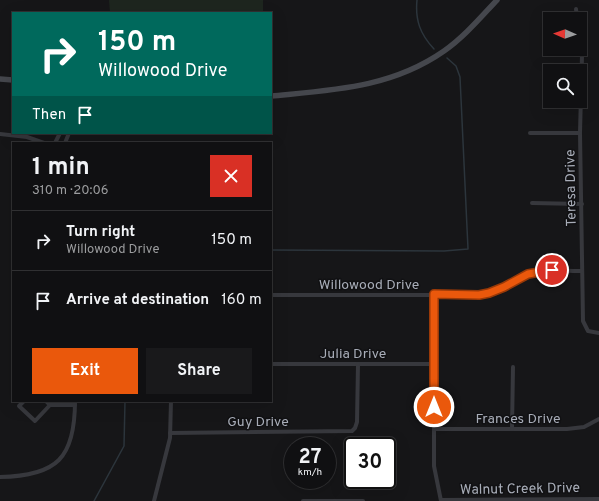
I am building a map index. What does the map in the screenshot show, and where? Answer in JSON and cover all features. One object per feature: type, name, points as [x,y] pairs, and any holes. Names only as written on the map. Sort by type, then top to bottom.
[{"type":"main road","points":[[272,96],[356,87],[402,74],[424,63],[451,45],[497,0]]},
{"type":"main road","points":[[0,79],[12,80]]},
{"type":"street","name":"Teresa Drive","points":[[582,56],[580,133],[582,204],[582,321],[588,331],[592,333],[599,333]]},
{"type":"street","points":[[530,133],[580,133]]},
{"type":"street","points":[[0,134],[27,137],[41,142]]},
{"type":"street","points":[[532,203],[582,204]]},
{"type":"street","name":"Willowood Drive","points":[[272,296],[434,294],[479,295],[504,287],[528,274],[552,270],[582,271]]},
{"type":"street","points":[[434,294],[434,466],[441,501]]},
{"type":"street","name":"Julia Drive","points":[[272,364],[434,364]]},
{"type":"street","name":"Guy Drive","points":[[170,433],[346,432],[356,428],[358,364]]},
{"type":"street","points":[[512,429],[513,367]]},
{"type":"street","points":[[2,477],[29,476],[48,468],[60,457],[72,437],[75,403],[50,405],[35,421],[19,406],[23,402]]},
{"type":"street","points":[[47,402],[50,405]]},
{"type":"street","points":[[154,501],[170,433],[171,402]]},
{"type":"street","name":"Frances Drive","points":[[434,429],[567,429],[584,427],[599,419]]},
{"type":"street","name":"Walnut Creek Drive","points":[[441,501],[599,499]]},
{"type":"street","points":[[303,501],[363,501]]},
{"type":"shaded area","points":[[109,0],[263,0],[263,12],[110,12]]},
{"type":"waterway","points":[[417,0],[417,14],[422,32],[434,49]]},
{"type":"waterway","points":[[272,250],[444,251],[468,249],[460,77],[456,66],[447,58]]},
{"type":"waterway","points":[[94,501],[124,446],[125,402]]},
{"type":"route","points":[[434,407],[434,294],[479,295],[489,293],[528,274],[552,270]]}]
